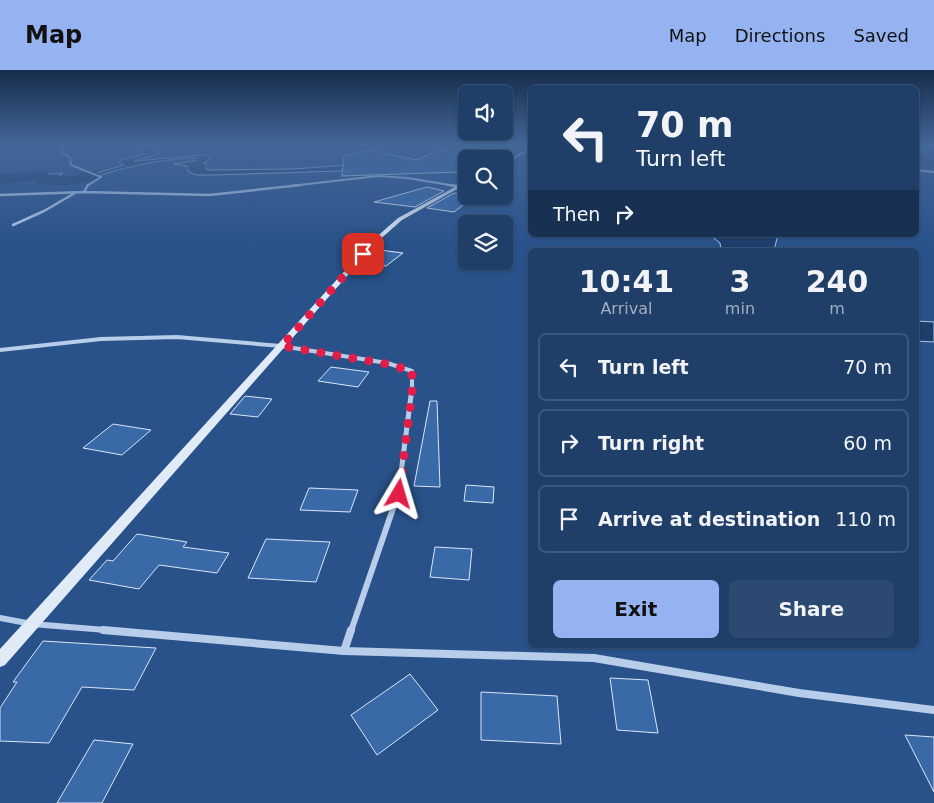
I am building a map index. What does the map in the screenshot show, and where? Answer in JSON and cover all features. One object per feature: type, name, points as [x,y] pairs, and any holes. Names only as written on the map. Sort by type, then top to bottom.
[{"type":"main road","points":[[0,660],[375,241],[400,219],[458,186]]},
{"type":"street","points":[[84,192],[88,184],[99,178]]},
{"type":"street","points":[[0,195],[84,192],[209,195],[358,178]]},
{"type":"street","points":[[409,178],[458,184]]},
{"type":"street","points":[[14,225],[78,192]]},
{"type":"street","points":[[0,350],[101,339],[177,337],[282,346],[387,364],[412,371],[412,393],[399,494],[344,651]]},
{"type":"street","points":[[0,618],[32,624],[344,651],[594,658],[799,693],[934,710]]},
{"type":"water","points":[[45,178],[90,178],[76,182],[43,183]]},
{"type":"water","points":[[712,237],[777,237],[775,248],[721,248],[720,243]]},
{"type":"water","points":[[919,321],[934,322],[934,342],[919,341]]},
{"type":"building","points":[[427,187],[444,191],[415,207],[374,202]]},
{"type":"building","points":[[454,193],[458,194],[458,205],[463,205],[454,212],[427,208]]},
{"type":"building","points":[[380,250],[403,253],[386,266],[363,263]]},
{"type":"building","points":[[331,367],[369,372],[358,387],[318,381]]},
{"type":"building","points":[[245,396],[272,399],[258,417],[230,414]]},
{"type":"building","points":[[430,401],[437,401],[440,487],[414,486]]},
{"type":"building","points":[[113,424],[151,430],[122,455],[83,448]]},
{"type":"building","points":[[466,485],[494,487],[493,503],[464,501]]},
{"type":"building","points":[[309,488],[358,490],[350,512],[300,510]]},
{"type":"building","points":[[137,534],[187,542],[183,547],[229,553],[217,573],[159,565],[139,589],[89,580],[107,560],[113,561]]},
{"type":"building","points":[[266,539],[330,542],[316,582],[248,578]]},
{"type":"building","points":[[435,547],[472,549],[469,580],[430,577]]},
{"type":"building","points":[[43,641],[156,648],[134,690],[82,687],[49,743],[0,741],[0,708],[17,682],[13,682]]},
{"type":"building","points":[[410,674],[438,710],[377,755],[351,715]]},
{"type":"building","points":[[610,678],[648,680],[658,733],[617,730]]},
{"type":"building","points":[[481,692],[557,696],[561,744],[481,740]]},
{"type":"building","points":[[905,735],[934,737],[934,792]]},
{"type":"building","points":[[94,740],[133,744],[102,803],[57,803]]},
{"type":"waterway","points":[[0,179],[8,178]]},
{"type":"waterway","points":[[42,178],[42,180],[71,181],[83,178]]},
{"type":"route","points":[[363,254],[282,346],[387,364],[412,371],[412,393],[399,494]]}]
